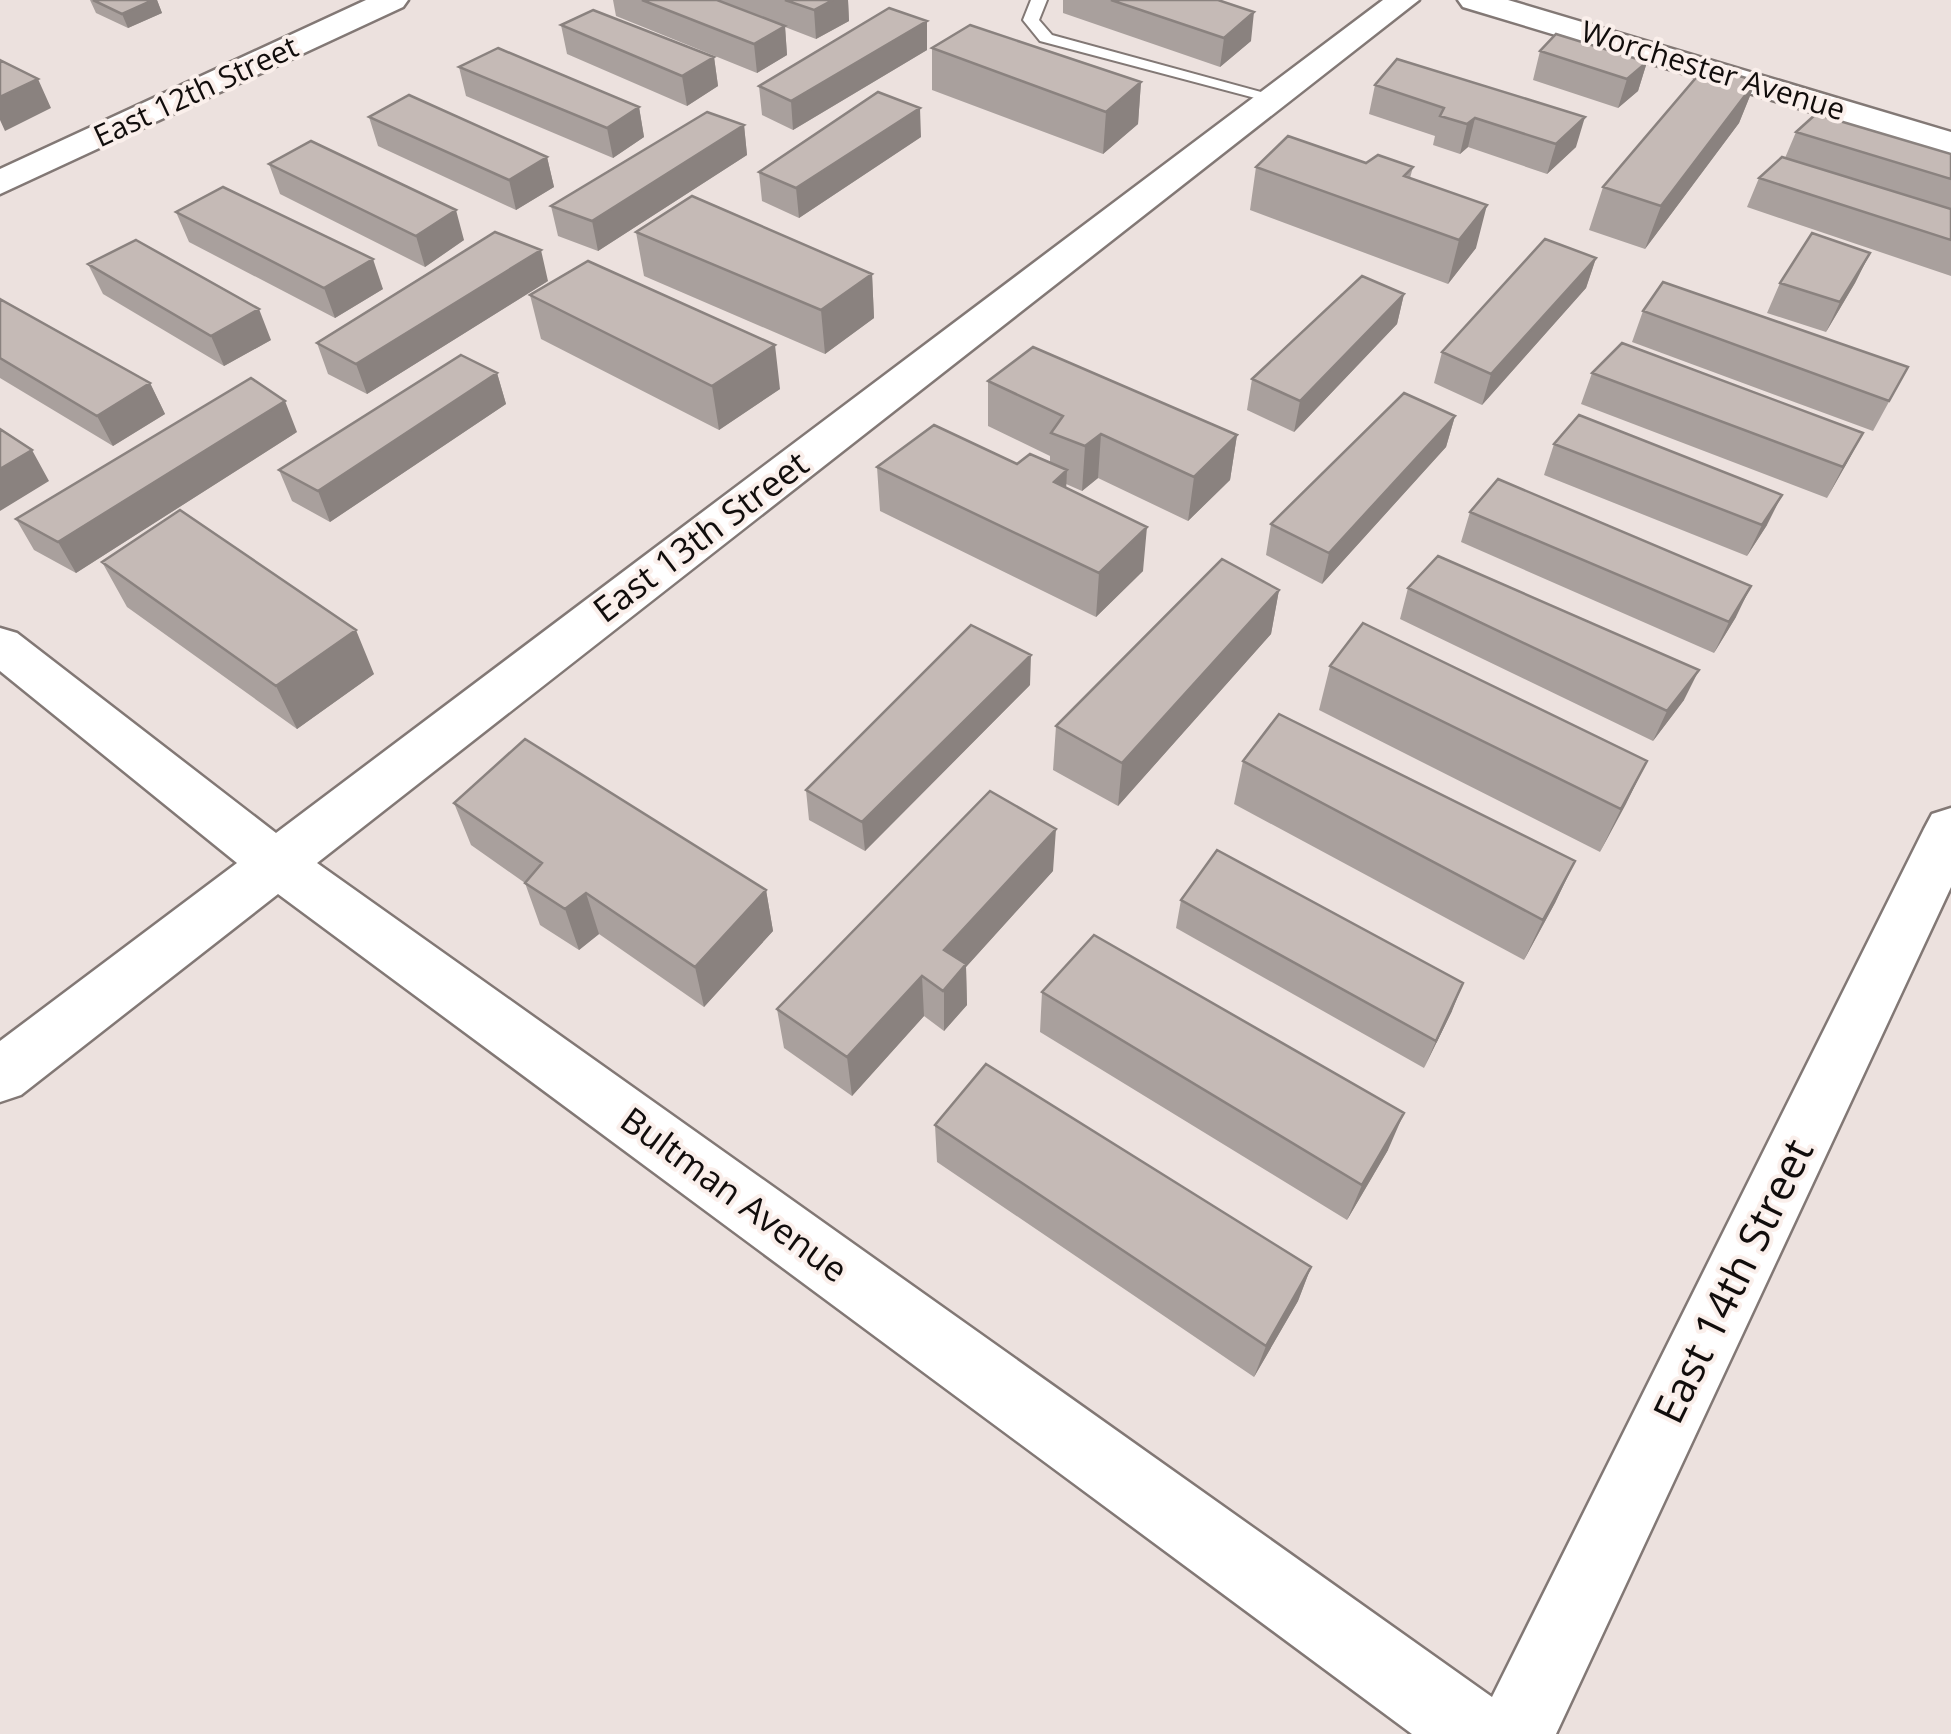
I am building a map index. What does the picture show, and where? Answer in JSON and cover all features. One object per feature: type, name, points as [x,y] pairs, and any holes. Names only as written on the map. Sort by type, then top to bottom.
[{"type":"street","name":"East 12th Street","points":[[0,183],[392,0]]},
{"type":"street","name":"East 13th Street","points":[[0,1076],[1403,0]]},
{"type":"street","name":"Worchester Avenue","points":[[1474,0],[1951,143]]},
{"type":"street","name":"Bultman Avenue","points":[[0,645],[276,862],[1477,1734]]},
{"type":"street","name":"East 14th Street","points":[[1515,1734],[1951,829]]},
{"type":"lane","points":[[1039,0],[1030,20],[1046,38],[1274,98]]},
{"type":"building","points":[[93,0],[153,0],[122,14]]},
{"type":"building","points":[[642,0],[717,0],[785,26],[754,44]]},
{"type":"building","points":[[785,0],[833,0],[814,10]]},
{"type":"building","points":[[1111,0],[1218,0],[1254,12],[1224,38]]},
{"type":"building","points":[[889,8],[927,21],[791,101],[759,86]]},
{"type":"building","points":[[593,10],[714,57],[682,76],[561,25]]},
{"type":"building","points":[[970,25],[1141,82],[1106,112],[932,48]]},
{"type":"building","points":[[1556,34],[1647,62],[1627,79],[1540,51]]},
{"type":"building","points":[[498,48],[639,107],[607,128],[459,67]]},
{"type":"building","points":[[1397,59],[1585,117],[1556,144],[1475,118],[1467,124],[1440,116],[1444,108],[1375,85]]},
{"type":"building","points":[[0,60],[38,79],[0,97]]},
{"type":"building","points":[[1706,66],[1756,81],[1661,206],[1603,187]]},
{"type":"building","points":[[878,92],[920,108],[796,188],[759,172]]},
{"type":"building","points":[[409,95],[547,157],[509,180],[369,117]]},
{"type":"building","points":[[707,112],[744,125],[592,221],[551,206]]},
{"type":"building","points":[[1816,114],[1951,154],[1951,179],[1796,132]]},
{"type":"building","points":[[1288,136],[1366,163],[1378,155],[1413,167],[1404,176],[1487,205],[1459,240],[1256,167]]},
{"type":"building","points":[[311,141],[456,210],[416,236],[269,164]]},
{"type":"building","points":[[1782,157],[1951,209],[1951,240],[1759,178]]},
{"type":"building","points":[[223,187],[373,259],[324,288],[176,212]]},
{"type":"building","points":[[692,196],[872,274],[821,310],[636,232]]},
{"type":"building","points":[[495,232],[541,250],[356,364],[317,343]]},
{"type":"building","points":[[1812,233],[1870,253],[1840,302],[1780,283]]},
{"type":"building","points":[[1545,239],[1596,258],[1491,374],[1442,352]]},
{"type":"building","points":[[136,240],[259,309],[211,336],[88,264]]},
{"type":"building","points":[[588,261],[775,345],[712,386],[530,295]]},
{"type":"building","points":[[1362,276],[1404,294],[1300,401],[1252,379]]},
{"type":"building","points":[[1663,282],[1908,367],[1889,401],[1643,311]]},
{"type":"building","points":[[0,299],[150,383],[97,416],[0,358]]},
{"type":"building","points":[[1622,343],[1863,433],[1843,467],[1592,373]]},
{"type":"building","points":[[1033,347],[1237,435],[1194,477],[1101,434],[1085,446],[1051,433],[1063,416],[988,381]]},
{"type":"building","points":[[461,355],[497,373],[318,491],[279,470]]},
{"type":"building","points":[[251,378],[285,401],[58,542],[16,519]]},
{"type":"building","points":[[1404,393],[1455,416],[1329,553],[1271,524]]},
{"type":"building","points":[[1579,415],[1782,495],[1762,525],[1554,444]]},
{"type":"building","points":[[934,425],[1017,464],[1030,454],[1067,470],[1054,482],[1147,527],[1099,573],[877,467]]},
{"type":"building","points":[[0,429],[32,450],[0,469]]},
{"type":"building","points":[[1498,479],[1751,586],[1729,622],[1470,512]]},
{"type":"building","points":[[180,510],[356,630],[276,686],[102,562]]},
{"type":"building","points":[[1438,556],[1699,670],[1667,711],[1408,588]]},
{"type":"building","points":[[1222,559],[1279,590],[1122,763],[1056,726]]},
{"type":"building","points":[[1363,623],[1647,761],[1621,809],[1330,666]]},
{"type":"building","points":[[971,625],[1031,655],[862,822],[806,790]]},
{"type":"building","points":[[1279,714],[1575,861],[1543,920],[1243,761]]},
{"type":"building","points":[[525,739],[766,890],[695,967],[586,893],[565,909],[525,883],[542,863],[454,803]]},
{"type":"building","points":[[990,791],[1056,829],[944,950],[966,964],[943,991],[922,976],[847,1057],[777,1009]]},
{"type":"building","points":[[1217,850],[1463,983],[1436,1041],[1181,900]]},
{"type":"building","points":[[1094,935],[1404,1113],[1362,1185],[1042,992]]},
{"type":"building","points":[[986,1064],[1311,1267],[1266,1346],[935,1125]]}]
